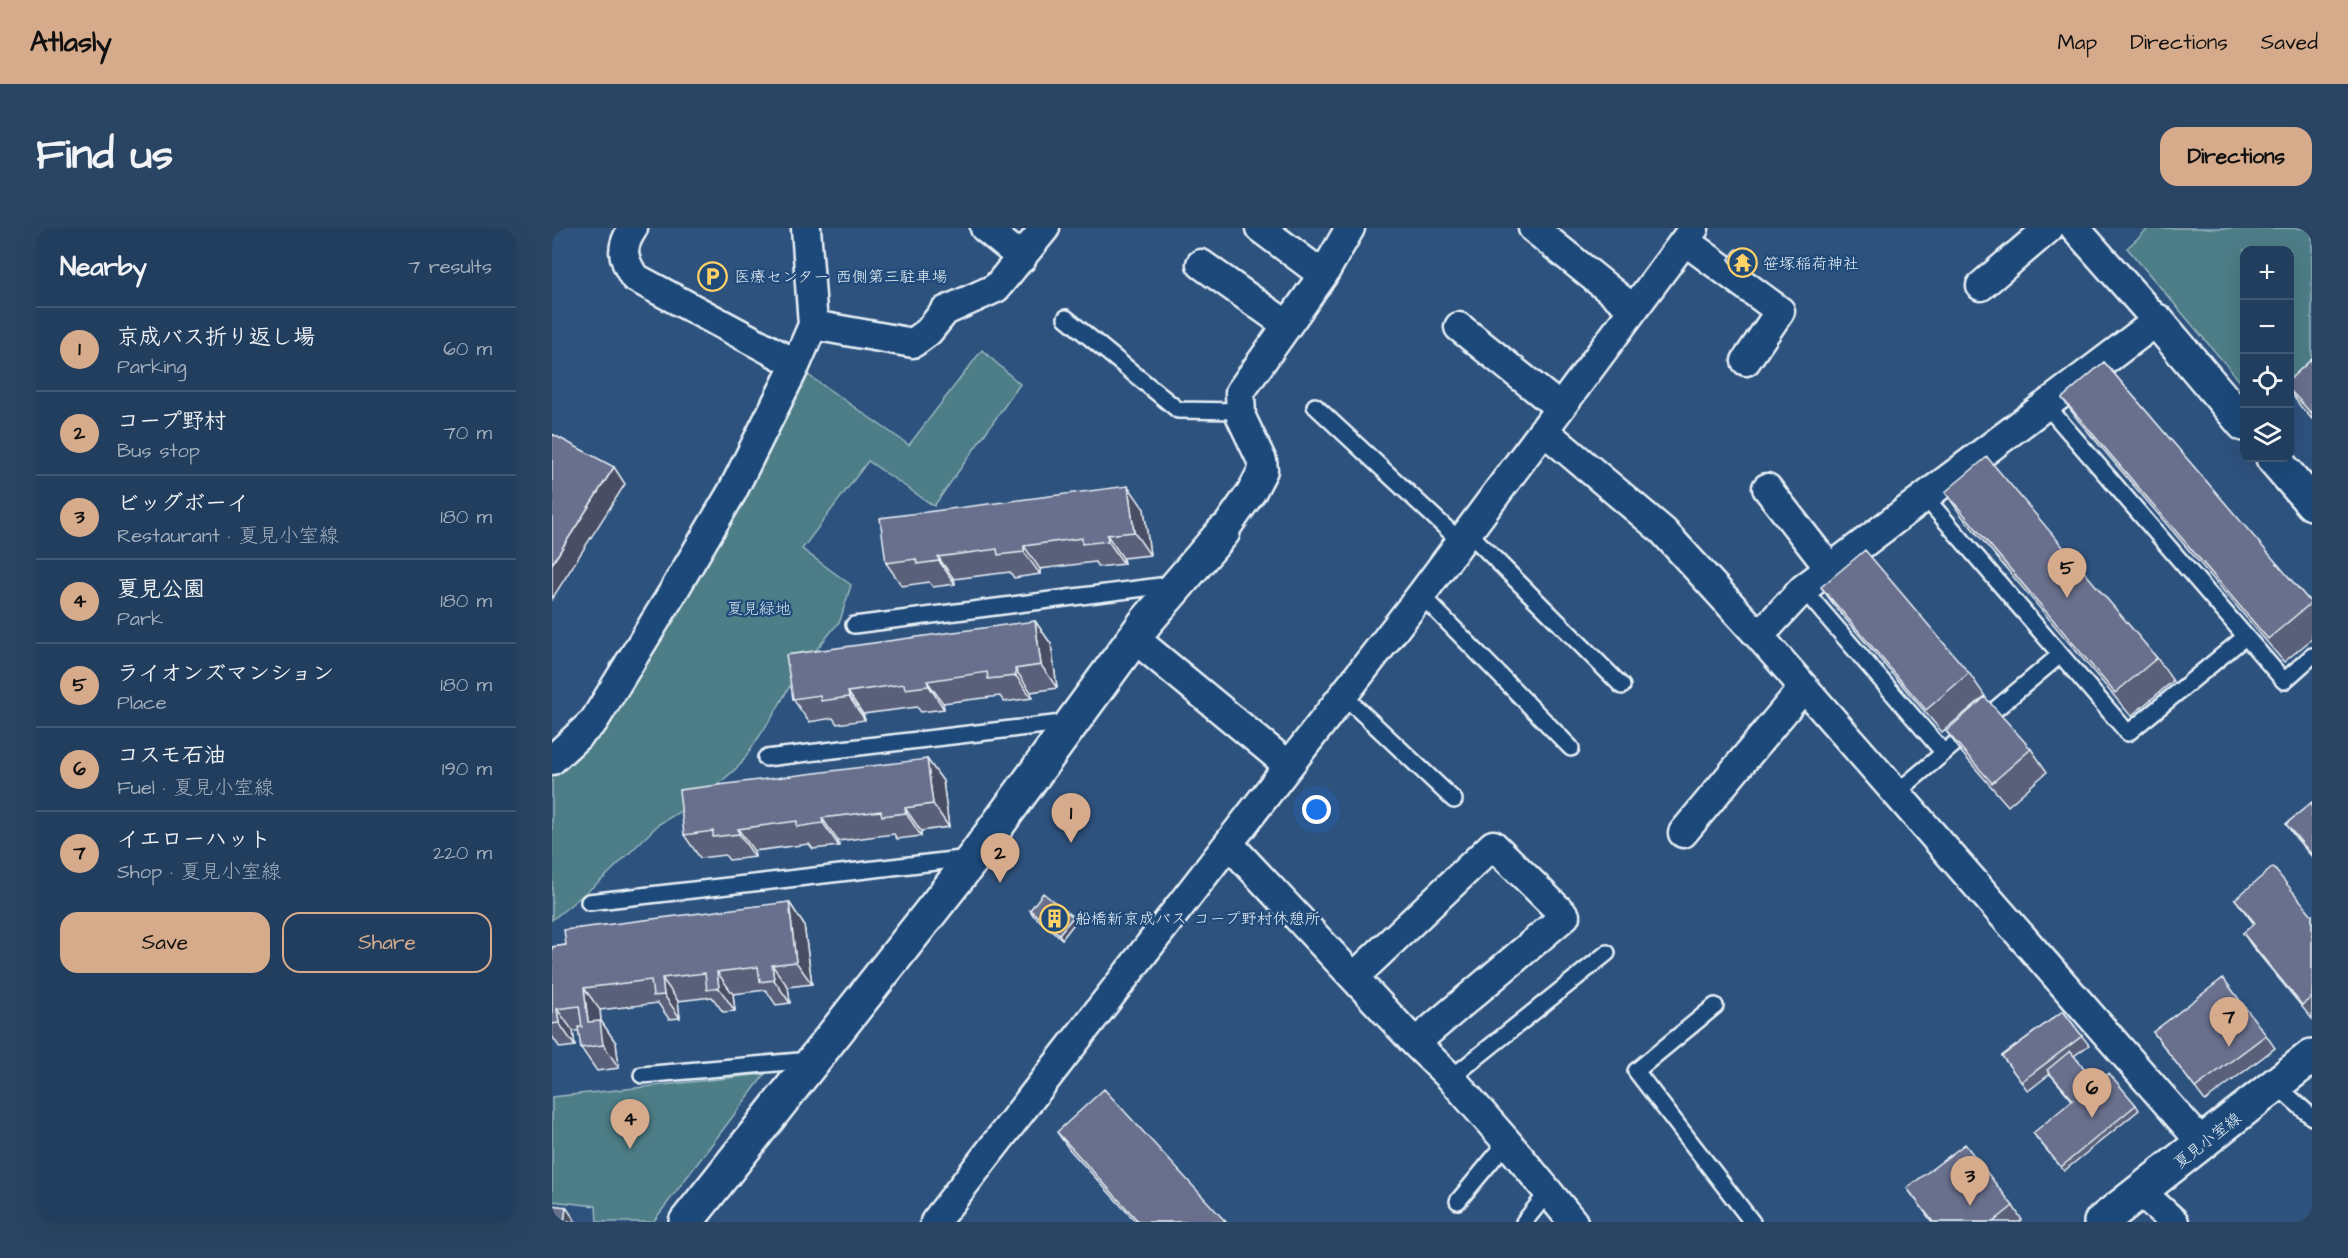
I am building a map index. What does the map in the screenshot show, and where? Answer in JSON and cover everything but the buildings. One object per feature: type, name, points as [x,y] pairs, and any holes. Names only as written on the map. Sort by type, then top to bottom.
[{"type":"street","points":[[633,228],[623,243],[625,262],[634,277],[796,364]]},
{"type":"street","points":[[552,760],[594,721],[732,492],[796,364],[813,325],[809,243],[806,228]]},
{"type":"street","points":[[984,228],[1022,258]]},
{"type":"street","points":[[813,325],[912,343],[928,332],[945,311],[996,288],[1045,228]]},
{"type":"street","points":[[1260,228],[1323,275]]},
{"type":"street","points":[[686,1222],[974,857],[1134,638],[1223,532],[1252,491],[1263,470],[1262,461],[1240,417],[1240,392],[1323,275],[1350,228]]},
{"type":"street","points":[[1533,228],[1633,309]]},
{"type":"street","points":[[1981,286],[2049,228]]},
{"type":"street","points":[[2075,228],[2240,419]]},
{"type":"street","points":[[946,1218],[1342,694],[1421,595],[1690,234],[1780,311],[1746,361]]},
{"type":"street","points":[[1201,264],[1287,325]]},
{"type":"street","points":[[1760,636],[1803,589],[2157,321]]},
{"type":"street","points":[[1459,327],[1663,531],[1760,636],[1895,794],[2202,1143]]},
{"type":"street","points":[[2276,462],[2312,503]]},
{"type":"street","points":[[1767,488],[1830,569]]},
{"type":"street","points":[[1134,638],[1288,765]]},
{"type":"street","points":[[1683,833],[1803,688]]},
{"type":"street","points":[[1229,844],[1415,1043],[1451,1078],[1574,1222]]},
{"type":"street","points":[[1354,976],[1493,845],[1565,916],[1415,1043]]},
{"type":"street","name":"夏見小室線","points":[[2101,1222],[2312,1056]]},
{"type":"street","points":[[2141,1192],[2174,1222]]},
{"type":"lane","points":[[1066,318],[1178,410],[1240,411]]},
{"type":"lane","points":[[2046,405],[2284,681],[2312,656]]},
{"type":"lane","points":[[1315,406],[1463,536],[1622,686]]},
{"type":"lane","points":[[1925,497],[2128,733],[2245,637]]},
{"type":"lane","points":[[854,625],[1177,584]]},
{"type":"lane","points":[[1803,589],[1944,753]]},
{"type":"lane","points":[[1421,595],[1571,748]]},
{"type":"lane","points":[[1895,794],[2060,655]]},
{"type":"lane","points":[[1342,694],[1454,800]]},
{"type":"lane","points":[[766,758],[1073,722]]},
{"type":"lane","points":[[589,902],[974,857]]},
{"type":"lane","points":[[1451,1078],[1608,952]]},
{"type":"lane","points":[[1715,1006],[1636,1071],[1752,1222]]},
{"type":"lane","points":[[642,1075],[815,1060]]},
{"type":"lane","points":[[2277,1085],[2312,1117]]},
{"type":"lane","points":[[1458,1201],[1508,1142]]},
{"type":"lane","points":[[1524,1222],[1549,1191]]},
{"type":"green space","points":[[2149,228],[2312,228],[2312,375],[2294,391],[2294,246],[2240,246],[2240,381],[2127,248]]},
{"type":"green space","name":"夏見緑地","points":[[982,350],[1020,384],[934,506],[868,461],[802,549],[851,585],[840,621],[797,673],[774,714],[741,764],[704,797],[659,824],[605,877],[552,920],[552,771],[743,497],[808,375],[909,445]]},
{"type":"green space","points":[[765,1074],[653,1222],[597,1222],[596,1206],[552,1201],[552,1097]]},
{"type":"place","name":"笹塚稲荷神社","points":[[1742,263]]},
{"type":"place","name":"医療センター 西側第三駐車場","points":[[713,276]]},
{"type":"place","name":"ライオンズマンション","points":[[2067,598]]},
{"type":"place","name":"京成バス折り返し場","points":[[1071,843]]},
{"type":"place","name":"コープ野村","points":[[1000,883]]},
{"type":"place","name":"船橋新京成バス コープ野村休憩所","points":[[1054,918]]},
{"type":"place","name":"イエローハット","points":[[2229,1047]]},
{"type":"place","name":"コスモ石油","points":[[2092,1118]]},
{"type":"place","name":"夏見公園","points":[[630,1149]]},
{"type":"place","name":"ビッグボーイ","points":[[1970,1206]]}]
